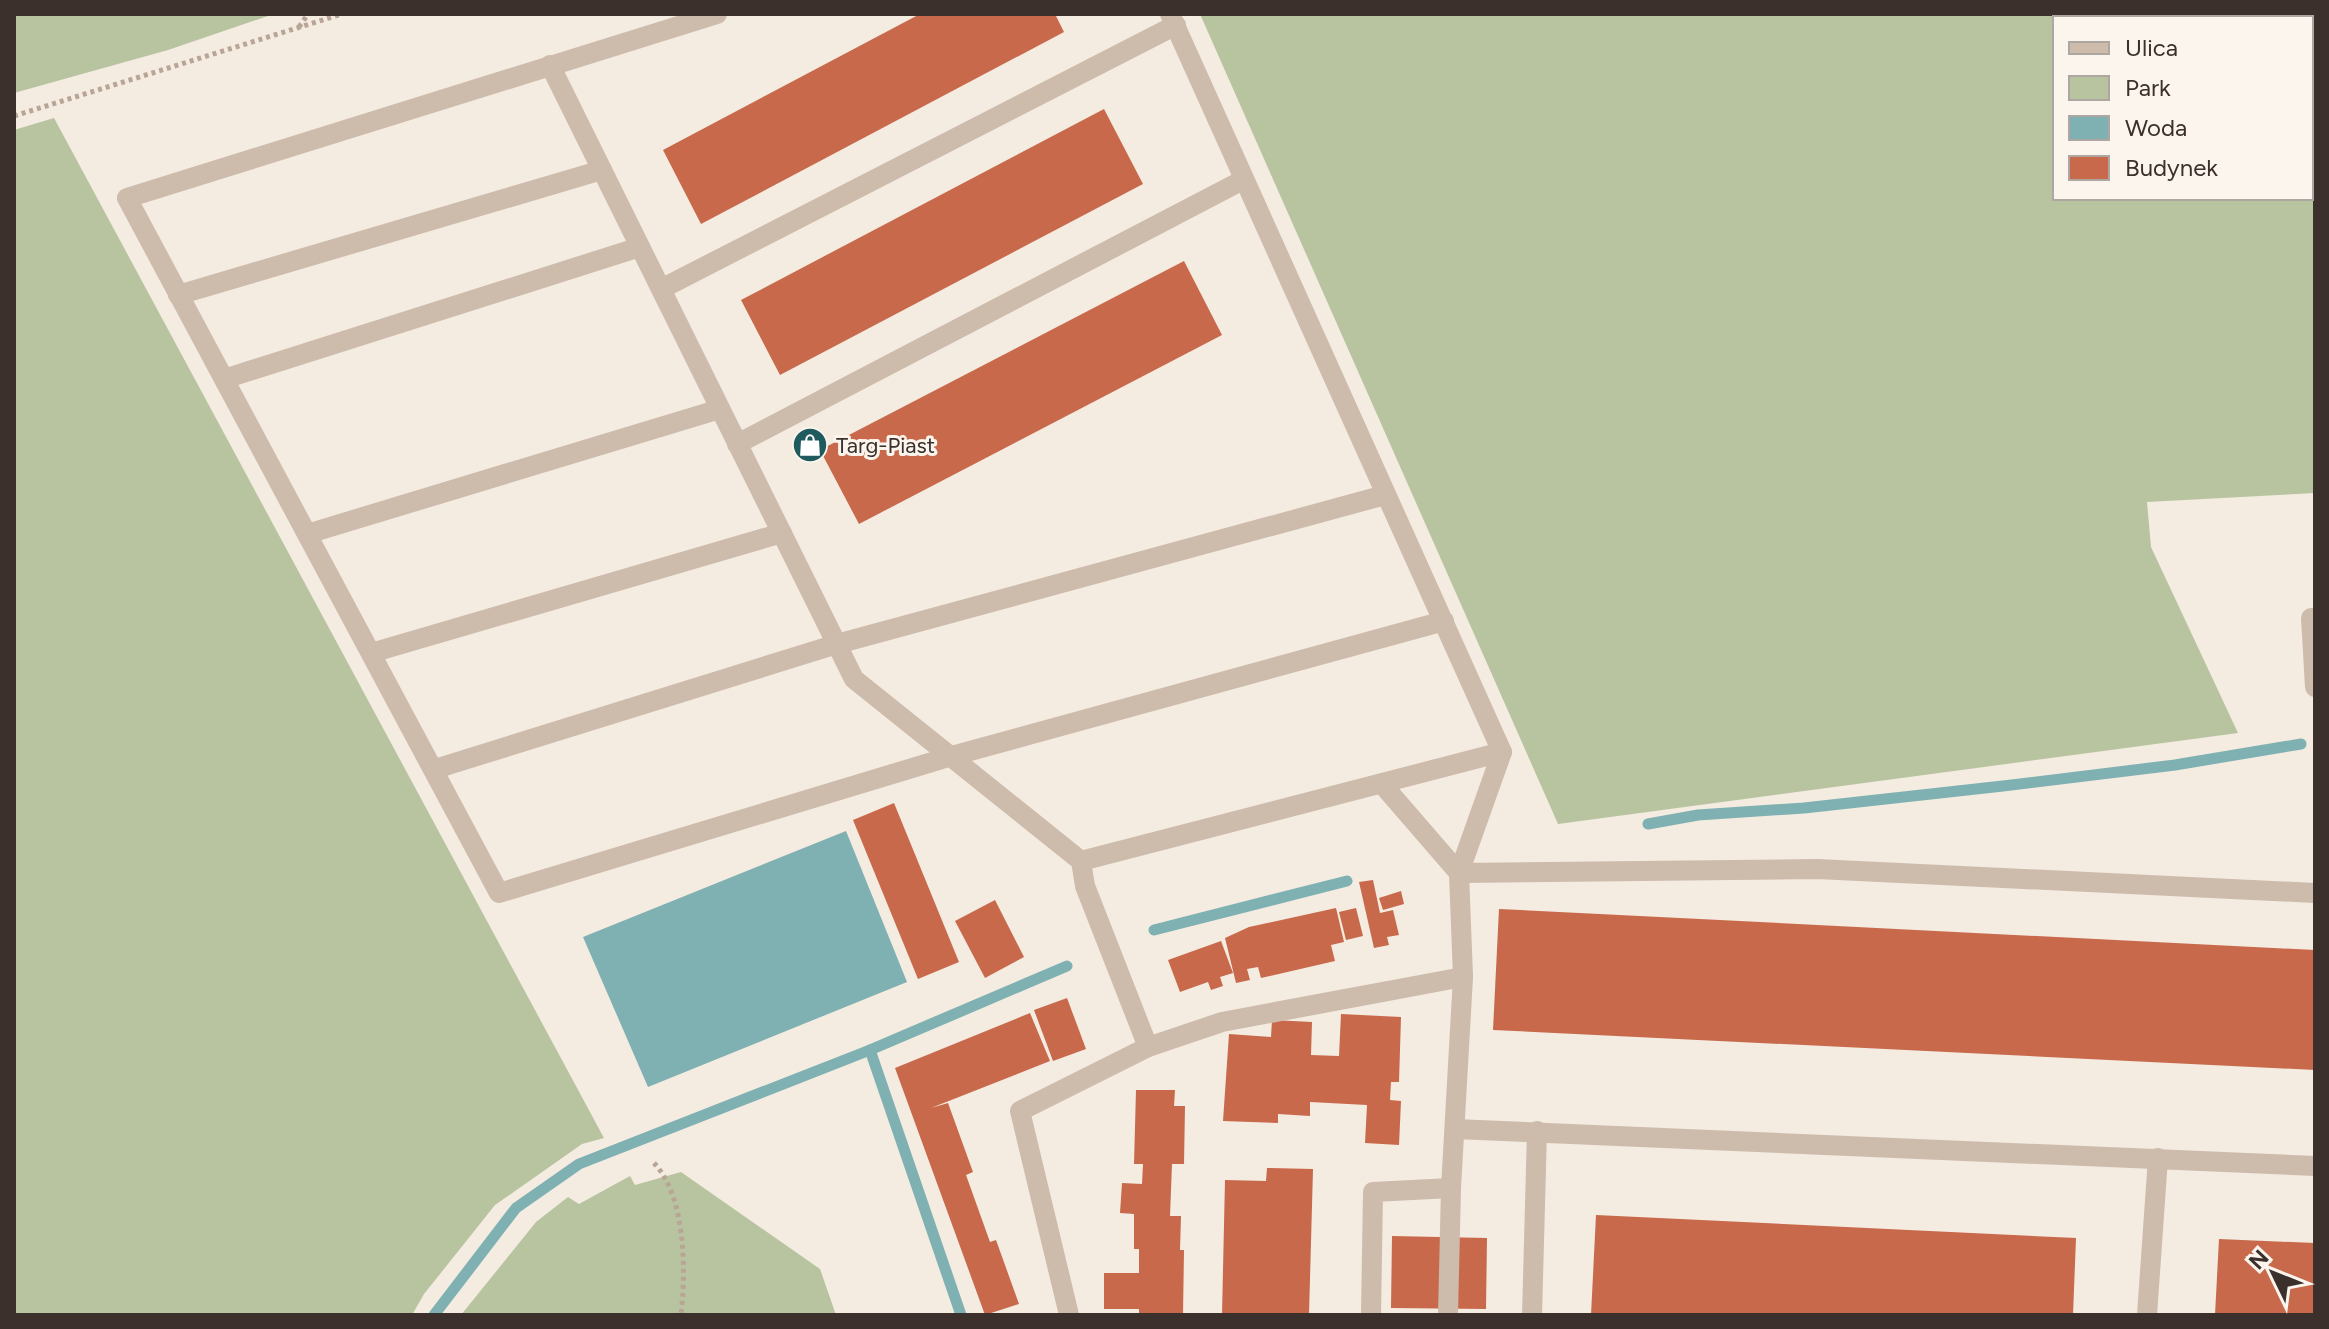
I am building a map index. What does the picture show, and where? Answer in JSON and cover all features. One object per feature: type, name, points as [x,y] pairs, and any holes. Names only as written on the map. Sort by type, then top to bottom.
[{"type":"lane","points":[[717,14],[127,198],[499,893],[952,756],[1444,621]]},
{"type":"lane","points":[[661,289],[1173,20],[1502,752],[1459,873],[1463,977],[1451,1188],[1448,1315]]},
{"type":"lane","points":[[550,65],[854,679],[1081,861],[1085,886],[1148,1047]]},
{"type":"lane","points":[[178,295],[602,170]]},
{"type":"lane","points":[[737,444],[1243,180]]},
{"type":"lane","points":[[224,379],[640,247]]},
{"type":"lane","points":[[307,534],[720,409]]},
{"type":"lane","points":[[435,769],[837,644],[1385,495]]},
{"type":"lane","points":[[371,653],[782,533]]},
{"type":"lane","points":[[2315,618],[2311,618],[2315,687]]},
{"type":"lane","points":[[1081,861],[1502,752]]},
{"type":"lane","points":[[1382,784],[1459,873],[1817,869],[2315,893]]},
{"type":"lane","points":[[1069,1315],[1020,1111],[1148,1047],[1222,1022],[1463,977]]},
{"type":"lane","points":[[1455,1129],[2315,1166]]},
{"type":"lane","points":[[1532,1315],[1537,1131]]},
{"type":"lane","points":[[2147,1315],[2158,1158]]},
{"type":"lane","points":[[1371,1315],[1373,1192],[1451,1188]]},
{"type":"path","points":[[299,28],[308,14]]},
{"type":"path","points":[[14,116],[342,14]]},
{"type":"path","points":[[654,1163],[665,1175],[683,1249],[681,1315]]},
{"type":"green space","points":[[14,14],[274,14],[168,50],[14,93]]},
{"type":"green space","points":[[1200,14],[2315,14],[2315,493],[2147,502],[2151,547],[2238,733],[1558,824]]},
{"type":"green space","points":[[54,118],[604,1138],[582,1144],[495,1205],[424,1294],[412,1315],[14,1315],[14,130]]},
{"type":"green space","points":[[681,1172],[820,1269],[836,1315],[461,1315],[536,1222],[568,1197],[579,1204],[630,1176],[635,1185]]},
{"type":"water","points":[[846,831],[907,982],[648,1087],[583,937]]},
{"type":"building","points":[[920,14],[1055,14],[1064,32],[701,224],[663,150]]},
{"type":"building","points":[[1104,109],[1143,184],[780,375],[741,300]]},
{"type":"building","points":[[1184,261],[1222,335],[859,524],[820,450]]},
{"type":"building","points":[[894,803],[959,962],[918,979],[853,820]]},
{"type":"building","points":[[1373,880],[1380,913],[1393,910],[1399,935],[1387,937],[1389,945],[1374,948],[1359,882]]},
{"type":"building","points":[[1401,891],[1404,904],[1383,910],[1379,898]]},
{"type":"building","points":[[995,900],[1024,957],[985,978],[955,921]]},
{"type":"building","points":[[1336,908],[1344,942],[1331,945],[1335,961],[1261,978],[1258,967],[1247,969],[1250,980],[1236,983],[1225,938],[1249,927]]},
{"type":"building","points":[[1356,908],[1363,936],[1346,940],[1339,912]]},
{"type":"building","points":[[1499,909],[2315,950],[2315,1070],[1493,1030]]},
{"type":"building","points":[[1221,941],[1233,973],[1220,977],[1223,986],[1211,990],[1208,982],[1180,992],[1168,960]]},
{"type":"building","points":[[1067,998],[1086,1049],[1053,1061],[1034,1010]]},
{"type":"building","points":[[1030,1013],[1050,1061],[931,1108],[948,1103],[973,1172],[966,1175],[990,1242],[996,1240],[1019,1304],[985,1315],[895,1068]]},
{"type":"building","points":[[1341,1014],[1401,1017],[1399,1082],[1391,1082],[1390,1100],[1401,1101],[1399,1145],[1365,1143],[1367,1105],[1310,1102],[1310,1116],[1278,1114],[1278,1123],[1223,1121],[1229,1034],[1271,1037],[1272,1020],[1312,1022],[1311,1055],[1339,1056]]},
{"type":"building","points":[[1136,1090],[1175,1090],[1174,1106],[1185,1106],[1184,1164],[1172,1164],[1170,1216],[1181,1216],[1183,1315],[1139,1315],[1139,1309],[1104,1309],[1104,1273],[1139,1273],[1139,1249],[1134,1249],[1134,1214],[1120,1213],[1122,1183],[1142,1184],[1143,1164],[1134,1164]]},
{"type":"building","points":[[1267,1168],[1313,1169],[1309,1315],[1222,1315],[1225,1180],[1266,1181]]},
{"type":"building","points":[[1596,1215],[2076,1238],[2073,1315],[1591,1315]]},
{"type":"building","points":[[1392,1236],[1487,1238],[1486,1309],[1391,1308]]},
{"type":"building","points":[[2219,1239],[2315,1243],[2315,1315],[2215,1315]]},
{"type":"waterway","points":[[1648,824],[1698,815],[1804,808],[2175,765],[2301,744]]},
{"type":"waterway","points":[[1154,930],[1347,881]]},
{"type":"waterway","points":[[434,1315],[516,1208],[579,1164],[870,1050],[1067,966]]},
{"type":"waterway","points":[[870,1050],[961,1315]]},
{"type":"place","name":"Targ-Piast","points":[[810,445]]}]
